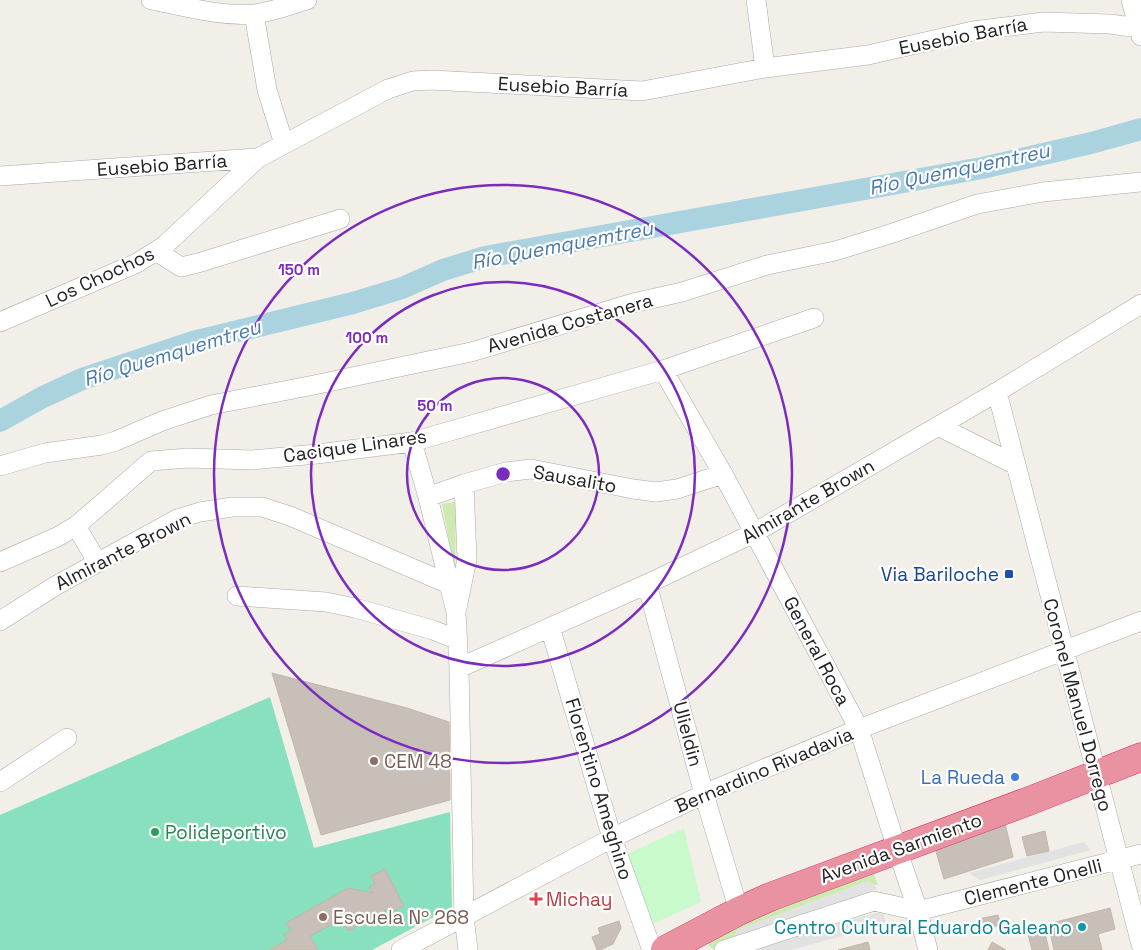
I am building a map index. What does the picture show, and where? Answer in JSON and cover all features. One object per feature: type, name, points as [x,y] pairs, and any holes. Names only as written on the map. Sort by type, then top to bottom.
[{"type":"highway","name":"Avenida Sarmiento","points":[[667,949],[770,897],[1141,757]]},
{"type":"street","points":[[151,0],[225,7],[254,14],[307,0]]},
{"type":"street","points":[[756,0],[766,68]]},
{"type":"street","points":[[1131,0],[1140,32]]},
{"type":"street","points":[[254,14],[267,90],[284,144]]},
{"type":"street","name":"Eusebio Barría","points":[[0,176],[258,158],[388,89],[413,81],[431,80],[642,91],[766,68],[868,55],[973,31],[1043,22],[1110,24],[1140,32]]},
{"type":"street","name":"Los Chochos","points":[[0,322],[137,263],[164,246],[258,158]]},
{"type":"street","name":"Avenida Costanera","points":[[0,466],[45,453],[109,443],[162,421],[211,405],[472,352],[633,303],[682,292],[767,265],[835,251],[977,204],[1043,192],[1141,182]]},
{"type":"street","points":[[156,251],[181,267],[340,219]]},
{"type":"street","name":"Almirante Brown","points":[[459,668],[648,584],[754,533],[996,392],[1141,304]]},
{"type":"street","name":"Cacique Linares","points":[[151,461],[188,458],[252,460],[412,442],[663,370],[814,318]]},
{"type":"street","name":"General Roca","points":[[663,370],[723,474],[859,729],[918,911],[928,950]]},
{"type":"street","name":"Coronel Manuel Dorrego","points":[[996,392],[1141,944]]},
{"type":"street","points":[[938,426],[1016,465]]},
{"type":"street","points":[[0,562],[57,537],[76,526],[151,461],[137,432]]},
{"type":"street","points":[[412,442],[428,497],[456,612],[459,668],[464,917],[468,950]]},
{"type":"street","name":"Sausalito","points":[[428,497],[506,472],[531,469],[633,490],[656,492],[677,489],[723,474]]},
{"type":"street","points":[[456,612],[467,560],[464,484]]},
{"type":"street","name":"Almirante Brown","points":[[0,621],[55,586],[177,519],[200,512],[232,507],[262,507],[290,516],[449,584]]},
{"type":"street","points":[[76,526],[98,563]]},
{"type":"street","name":"Ulieldin","points":[[648,584],[704,794],[739,911]]},
{"type":"street","points":[[237,596],[326,602],[355,608],[433,630],[458,640]]},
{"type":"street","name":"Bernardino Rivadavia","points":[[401,950],[612,838],[704,794],[859,729],[1141,622]]},
{"type":"street","name":"Florentino Ameghino","points":[[550,627],[612,838],[667,949]]},
{"type":"street","points":[[0,782],[67,738]]},
{"type":"street","name":"Clemente Onelli","points":[[724,950],[874,901],[918,911],[1140,855]]},
{"type":"green space","points":[[456,502],[455,572],[442,504]]},
{"type":"green space","name":"Polideportivo","points":[[270,697],[314,848],[450,812],[452,907],[372,950],[0,950],[0,815]]},
{"type":"green space","points":[[684,828],[701,902],[648,926],[625,855]]},
{"type":"green space","points":[[872,869],[878,885],[868,881],[737,930],[733,942],[713,949],[705,941],[725,925]]},
{"type":"shaded area","points":[[1084,842],[1091,850],[980,880],[969,873]]},
{"type":"shaded area","points":[[868,881],[877,889],[733,942],[737,930]]},
{"type":"shaded area","points":[[883,911],[886,924],[791,950],[747,950]]},
{"type":"building","name":"CEM 48","points":[[272,673],[407,708],[449,722],[450,800],[321,835]]},
{"type":"building","points":[[1004,819],[1013,857],[944,879],[935,848]]},
{"type":"building","points":[[1045,831],[1049,851],[1027,856],[1022,837]]},
{"type":"building","points":[[385,869],[404,906],[392,912],[390,908],[348,931],[342,919],[310,936],[318,950],[269,950],[287,940],[284,934],[291,931],[286,923],[348,888],[373,893],[369,887],[375,884],[371,876]]},
{"type":"building","name":"Centro Cultural Eduardo Galeano","points":[[1110,908],[1115,929],[1098,934],[1102,950],[1054,950],[1048,924]]},
{"type":"building","points":[[998,915],[1001,925],[980,930],[978,919]]},
{"type":"building","points":[[619,921],[621,928],[613,944],[597,950],[592,937],[600,934],[598,928]]},
{"type":"building","points":[[1044,929],[1049,950],[1032,950],[1028,934]]},
{"type":"building","points":[[868,942],[870,950],[838,950]]},
{"type":"building","points":[[992,942],[1006,950],[988,950]]},
{"type":"waterway","name":"Río Quemquemtreu","points":[[0,421],[41,398],[82,379],[193,342],[353,303],[402,288],[443,270],[485,257],[982,168],[1091,143],[1141,129]]},
{"type":"place","name":"Via Bariloche","points":[[1009,574]]},
{"type":"place","name":"CEM 48","points":[[374,761]]},
{"type":"place","name":"La Rueda","points":[[1015,777]]},
{"type":"place","name":"Polideportivo","points":[[155,832]]},
{"type":"place","name":"Michay","points":[[536,899]]},
{"type":"place","name":"Escuela Nº 268","points":[[323,917]]},
{"type":"place","name":"Centro Cultural Eduardo Galeano","points":[[1082,927]]}]
